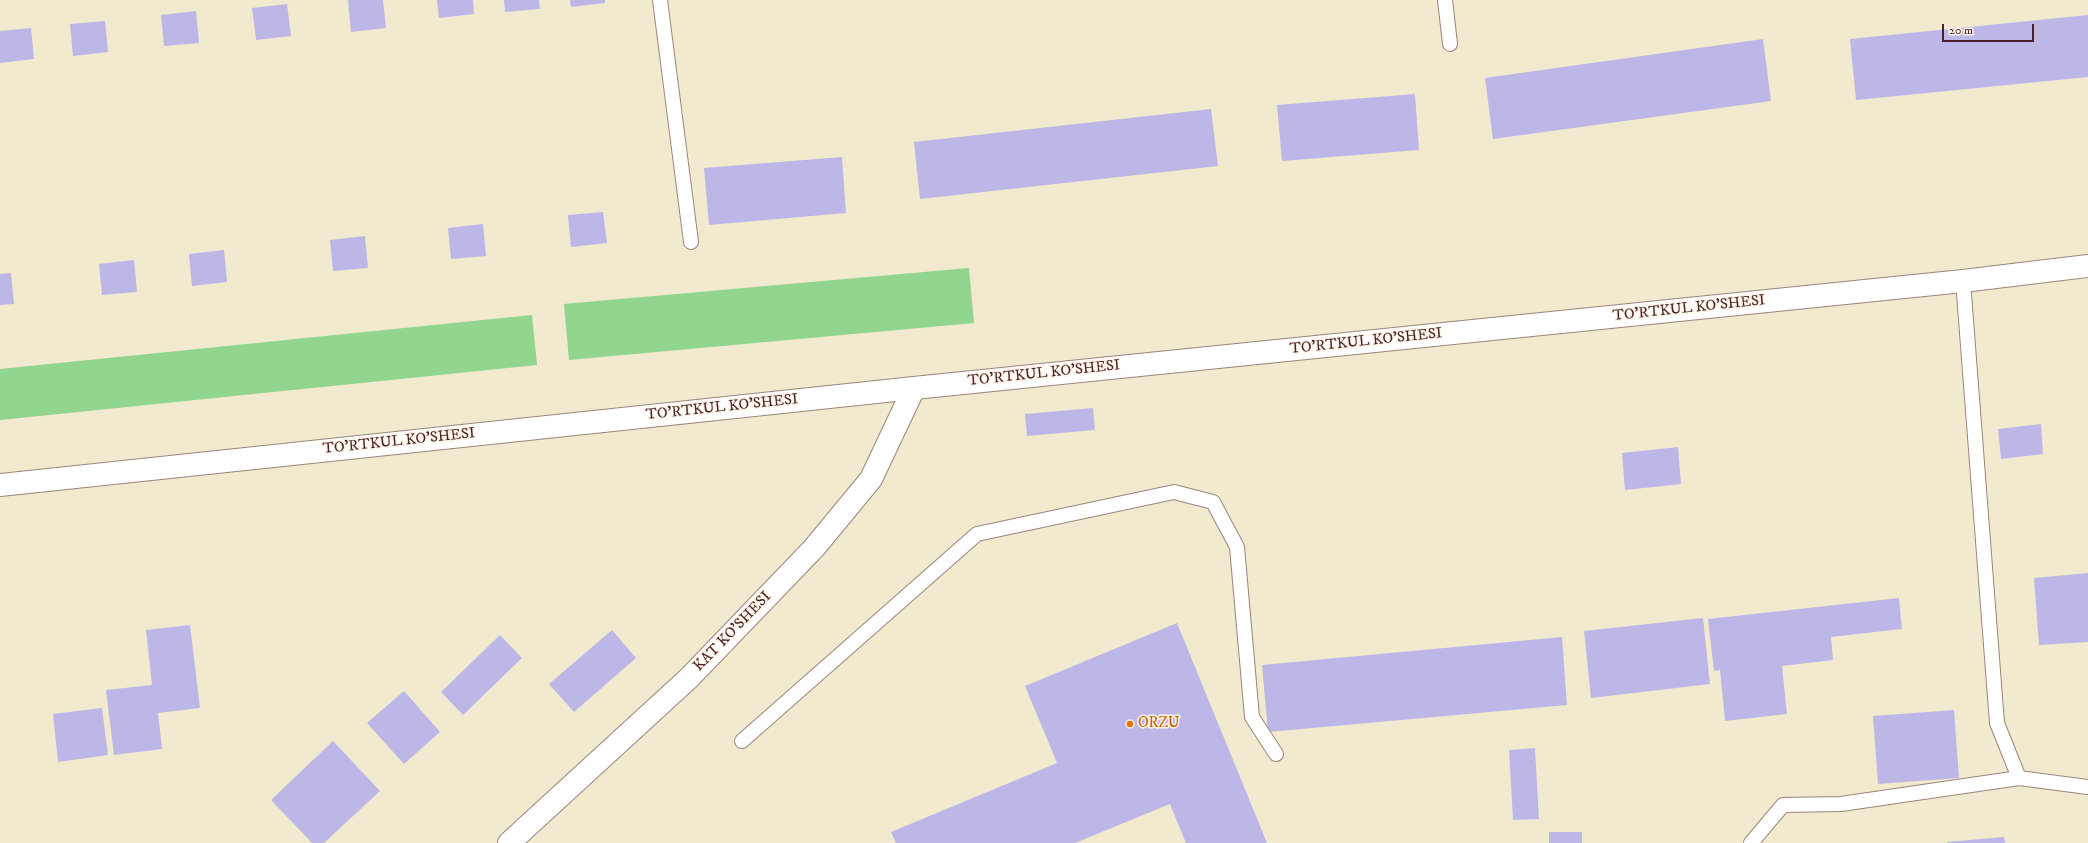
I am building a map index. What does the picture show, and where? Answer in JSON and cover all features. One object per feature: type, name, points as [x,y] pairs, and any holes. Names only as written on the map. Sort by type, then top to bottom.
[{"type":"main road","name":"TO'RTKUL KO'SHESI","points":[[0,485],[914,388],[1963,281],[2088,266]]},
{"type":"main road","name":"KAT KO'SHESI","points":[[509,843],[689,678],[814,548],[871,479],[914,388]]},
{"type":"lane","points":[[660,0],[691,242]]},
{"type":"lane","points":[[1445,0],[1450,44]]},
{"type":"lane","points":[[1963,281],[1998,723],[2019,778]]},
{"type":"lane","points":[[742,741],[978,534],[1174,492],[1213,502],[1237,547],[1252,717],[1276,754]]},
{"type":"lane","points":[[1751,843],[1783,805],[1841,804],[2019,778],[2088,787]]},
{"type":"green space","points":[[969,268],[974,323],[569,360],[564,304]]},
{"type":"green space","points":[[532,315],[537,365],[0,420],[0,369]]},
{"type":"building","points":[[348,0],[383,0],[386,28],[351,32]]},
{"type":"building","points":[[437,0],[473,0],[474,14],[439,18]]},
{"type":"building","points":[[504,0],[539,0],[540,9],[505,12]]},
{"type":"building","points":[[570,0],[605,0],[605,3],[571,7]]},
{"type":"building","points":[[287,4],[291,36],[256,40],[252,8]]},
{"type":"building","points":[[196,11],[199,43],[164,46],[161,15]]},
{"type":"building","points":[[2088,15],[2088,77],[1856,100],[1850,39]]},
{"type":"building","points":[[105,21],[108,52],[73,56],[70,24]]},
{"type":"building","points":[[31,28],[34,59],[0,63],[0,31]]},
{"type":"building","points":[[1763,39],[1771,101],[1493,139],[1485,78]]},
{"type":"building","points":[[1415,94],[1419,150],[1282,161],[1277,105]]},
{"type":"building","points":[[1211,109],[1218,166],[920,199],[914,142]]},
{"type":"building","points":[[842,157],[846,213],[709,225],[704,168]]},
{"type":"building","points":[[603,212],[607,243],[571,247],[568,215]]},
{"type":"building","points":[[483,224],[486,256],[451,259],[448,228]]},
{"type":"building","points":[[365,236],[368,268],[333,271],[330,240]]},
{"type":"building","points":[[224,250],[227,282],[192,286],[189,254]]},
{"type":"building","points":[[134,260],[137,292],[102,295],[99,264]]},
{"type":"building","points":[[11,273],[14,304],[0,305],[0,274]]},
{"type":"building","points":[[1093,408],[1095,430],[1027,436],[1025,414]]},
{"type":"building","points":[[2041,424],[2043,454],[2001,459],[1998,429]]},
{"type":"building","points":[[1678,447],[1681,484],[1625,490],[1622,453]]},
{"type":"building","points":[[2088,573],[2088,642],[2039,645],[2034,578]]},
{"type":"building","points":[[1899,598],[1902,629],[1831,637],[1833,660],[1782,666],[1787,714],[1725,721],[1720,670],[1714,671],[1708,619]]},
{"type":"building","points":[[1703,618],[1710,684],[1591,698],[1584,631]]},
{"type":"building","name":"ORZU","points":[[1177,623],[1267,843],[1186,843],[1170,804],[1075,843],[896,843],[891,832],[1057,763],[1025,686]]},
{"type":"building","points":[[190,625],[200,708],[158,713],[162,749],[114,755],[106,690],[152,685],[146,630]]},
{"type":"building","points":[[612,630],[636,658],[574,712],[549,684]]},
{"type":"building","points":[[500,635],[522,658],[463,715],[441,692]]},
{"type":"building","points":[[1562,637],[1567,705],[1268,732],[1262,665]]},
{"type":"building","points":[[404,691],[440,732],[404,764],[367,723]]},
{"type":"building","points":[[102,708],[108,755],[58,762],[53,714]]},
{"type":"building","points":[[1954,710],[1959,778],[1878,784],[1873,716]]},
{"type":"building","points":[[333,741],[380,791],[324,843],[312,843],[271,800]]},
{"type":"building","points":[[1535,748],[1539,819],[1513,820],[1509,750]]},
{"type":"building","points":[[1549,832],[1582,832],[1582,843],[1549,843]]},
{"type":"building","points":[[2004,837],[2005,843],[1947,843],[1947,842]]},
{"type":"place","name":"ORZU","points":[[1130,724]]}]
